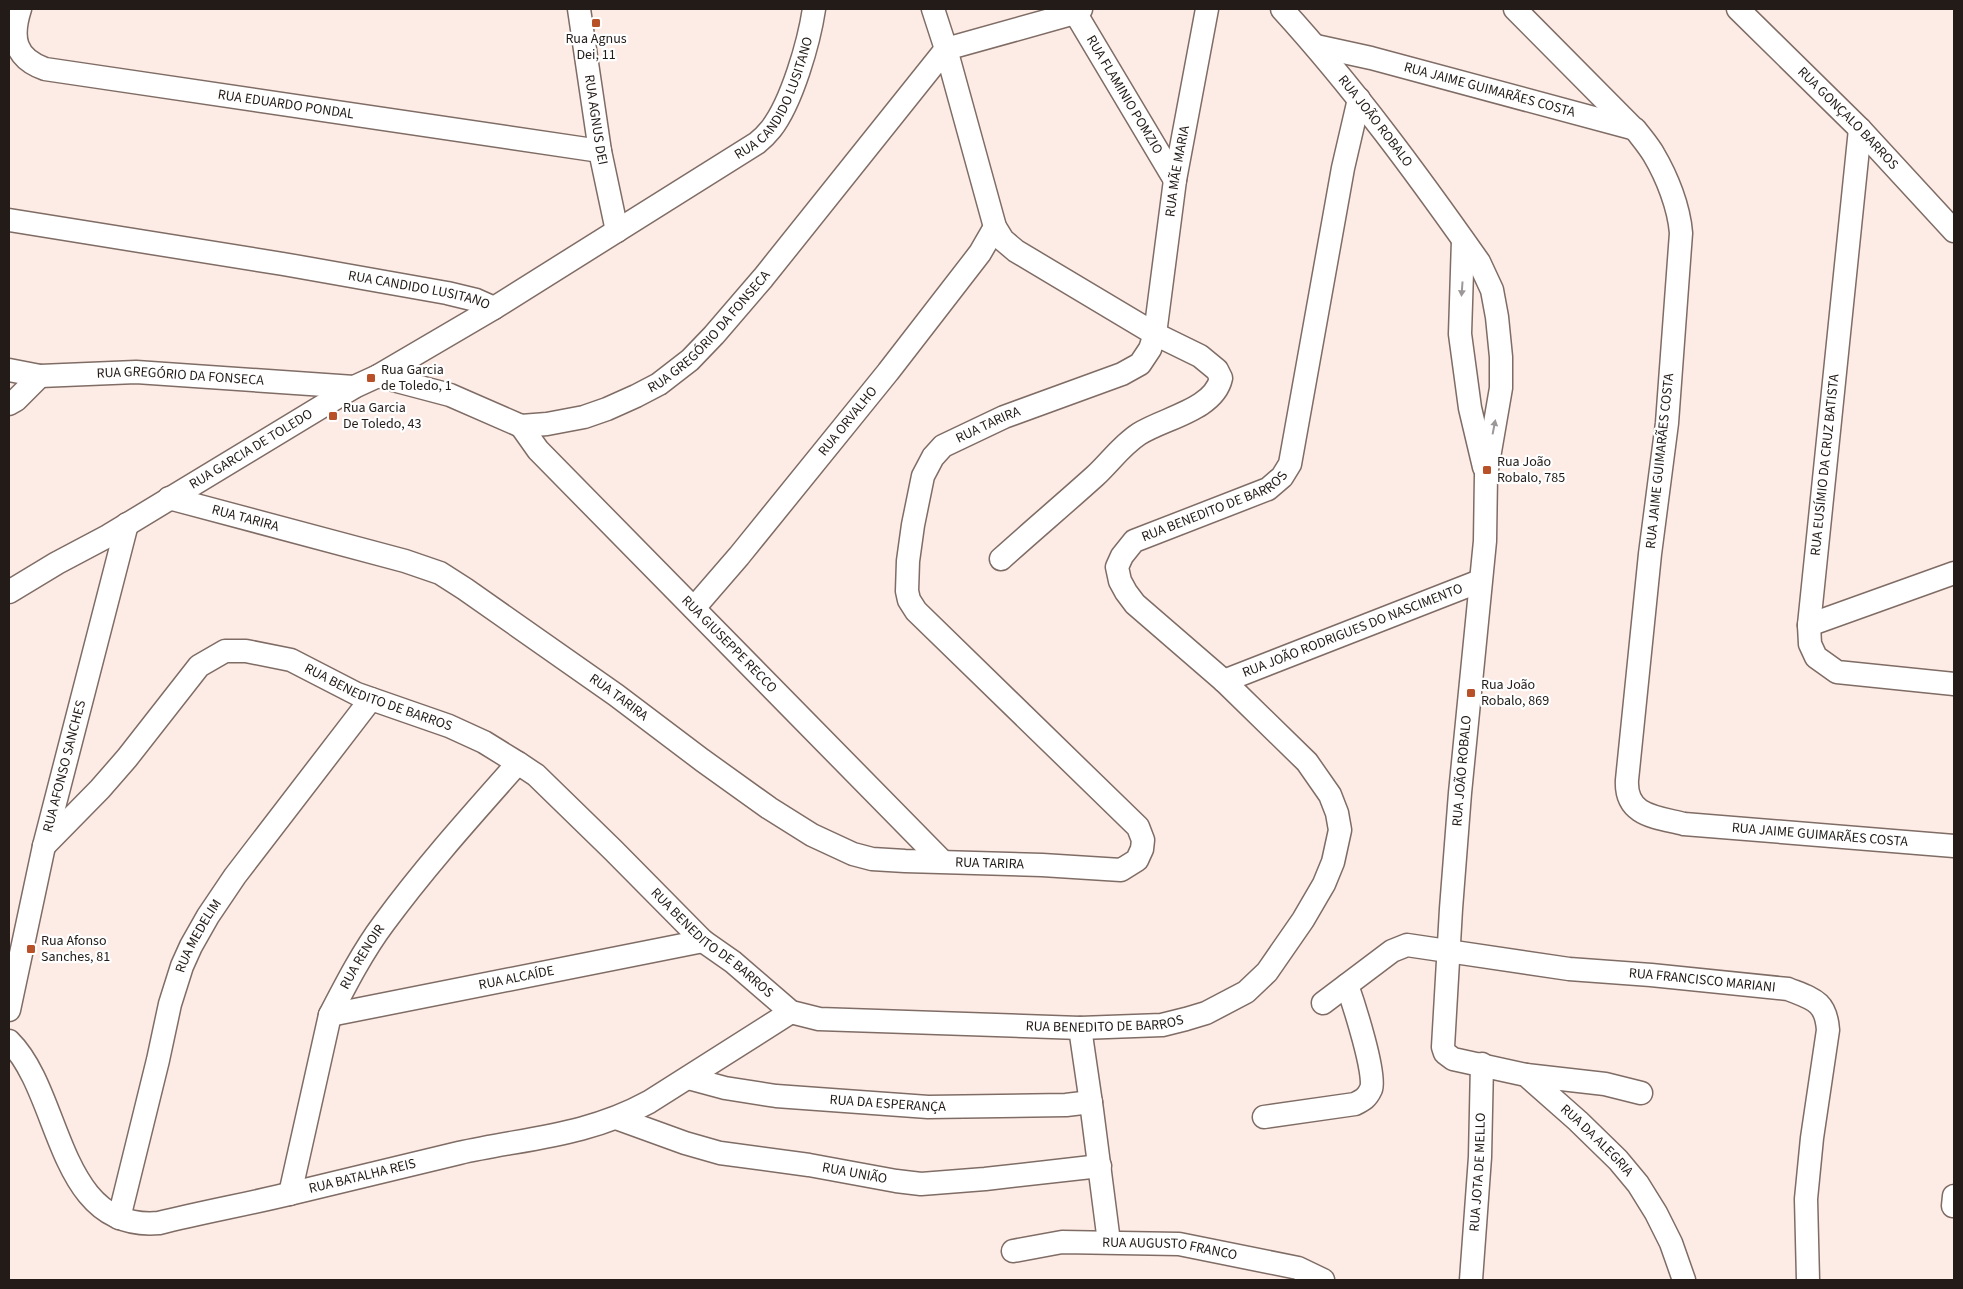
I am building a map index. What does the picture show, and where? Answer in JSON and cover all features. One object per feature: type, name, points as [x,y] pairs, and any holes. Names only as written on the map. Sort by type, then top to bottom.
[{"type":"street","name":"RUA EDUARDO PONDAL","points":[[20,9],[16,24],[16,41],[20,52],[26,60],[45,69],[600,151]]},
{"type":"street","name":"RUA AGNUS DEI","points":[[579,9],[600,151],[616,231]]},
{"type":"street","name":"RUA CANDIDO LUSITANO","points":[[9,220],[399,284],[463,297],[494,308],[757,143],[770,130],[783,111],[802,58],[814,9]]},
{"type":"street","points":[[933,9],[946,49],[995,227],[1003,240],[1016,251],[1155,334],[1200,356],[1217,370],[1221,378],[1216,390],[1210,397],[1192,409],[1139,434],[1123,447],[1095,476],[1001,559]]},
{"type":"street","name":"RUA MÃE MARIA","points":[[1155,334],[1176,180],[1208,9]]},
{"type":"street","name":"RUA JOÃO ROBALO","points":[[1282,9],[1316,46],[1359,99],[1464,240],[1486,275],[1492,290],[1498,317],[1501,349],[1501,388],[1486,475],[1485,541],[1460,793],[1448,951],[1443,1047],[1448,1056],[1458,1060]]},
{"type":"street","points":[[1515,9],[1634,129]]},
{"type":"street","name":"RUA GONÇALO BARROS","points":[[1738,9],[1860,128],[1954,231]]},
{"type":"street","points":[[946,49],[1076,10]]},
{"type":"street","name":"RUA FLAMINIO POMZIO","points":[[1076,10],[1150,140],[1176,180]]},
{"type":"street","name":"RUA JAIME GUIMARÃES COSTA","points":[[1316,46],[1371,58],[1634,129],[1654,154],[1666,181],[1680,221],[1681,233],[1666,423],[1650,554],[1626,790],[1630,800],[1638,810],[1649,816],[1684,824],[1954,846]]},
{"type":"street","name":"RUA GREGÓRIO DA FONSECA","points":[[378,376],[450,395],[521,426],[547,424],[584,417],[607,409],[659,384],[690,360],[763,278],[946,49]]},
{"type":"street","name":"RUA BENEDITO DE BARROS","points":[[44,846],[100,790],[199,666],[225,651],[246,650],[290,660],[358,694],[449,726],[484,742],[518,763],[536,775],[703,940],[733,962],[791,1012],[819,1019],[1080,1028],[1162,1025],[1206,1014],[1246,992],[1268,972],[1324,884],[1333,862],[1340,830],[1330,795],[1307,762],[1224,681],[1135,604],[1120,581],[1117,567],[1122,556],[1134,541],[1268,489],[1282,476],[1290,464],[1343,168],[1359,99]]},
{"type":"street","name":"RUA EUSÍMIO DA CRUZ BATISTA","points":[[1860,128],[1809,624],[1810,644],[1816,657],[1837,672],[1954,684]]},
{"type":"street","name":"RUA ORVALHO","points":[[694,608],[739,556],[888,372],[980,253],[995,227]]},
{"type":"street","name":"RUA JOÃO ROBALO","points":[[1464,240],[1460,334],[1470,408],[1486,475]]},
{"type":"street","name":"RUA GARCIA DE TOLEDO","points":[[9,592],[127,524],[354,387],[378,376],[494,308]]},
{"type":"street","name":"RUA TARIRA","points":[[169,498],[405,560],[440,573],[616,695],[733,783],[812,835],[853,854],[872,859],[905,861],[942,861],[1121,870],[1138,860],[1144,840],[1138,828],[916,611],[909,600],[907,591],[908,561],[917,498],[923,476],[933,457],[943,446],[1004,417],[1122,374],[1140,364],[1150,349],[1155,334]]},
{"type":"street","name":"RUA GREGÓRIO DA FONSECA","points":[[9,370],[40,376],[136,372],[354,387]]},
{"type":"street","points":[[9,404],[16,400],[40,376]]},
{"type":"street","name":"RUA GIUSEPPE RECCO","points":[[521,426],[538,450],[942,861]]},
{"type":"street","name":"RUA AFONSO SANCHES","points":[[9,1010],[44,846],[127,524]]},
{"type":"street","points":[[1809,624],[1954,573]]},
{"type":"street","name":"RUA JOÃO RODRIGUES DO NASCIMENTO","points":[[1224,681],[1480,581]]},
{"type":"street","name":"RUA MEDELIM","points":[[119,1218],[170,1004],[182,966],[191,946],[208,916],[235,876],[371,699]]},
{"type":"street","name":"RUA RENOIR","points":[[290,1194],[330,1015],[342,991],[383,924],[450,841],[518,763]]},
{"type":"street","name":"RUA ALCAÍDE","points":[[330,1015],[703,940]]},
{"type":"street","name":"RUA FRANCISCO MARIANI","points":[[1323,1003],[1392,951],[1407,945],[1569,970],[1651,975],[1788,989],[1818,1003],[1826,1012],[1828,1030],[1812,1138],[1807,1190],[1808,1280]]},
{"type":"street","points":[[1264,1117],[1355,1104],[1365,1100],[1372,1087],[1363,1034],[1348,985]]},
{"type":"street","name":"RUA BATALHA REIS","points":[[9,1041],[16,1048],[28,1068],[65,1154],[88,1194],[99,1205],[119,1218],[142,1224],[159,1223],[460,1153],[570,1132],[616,1118],[649,1102],[776,1019],[791,1012]]},
{"type":"street","points":[[1080,1028],[1109,1242]]},
{"type":"street","name":"RUA DA ALEGRIA","points":[[1458,1060],[1526,1075],[1612,1154],[1638,1184],[1656,1213],[1671,1243],[1684,1280]]},
{"type":"street","name":"RUA JOTA DE MELLO","points":[[1471,1280],[1480,1157],[1482,1064]]},
{"type":"street","points":[[1526,1075],[1605,1084],[1641,1093]]},
{"type":"street","name":"RUA DA ESPERANÇA","points":[[688,1078],[725,1088],[776,1096],[928,1107],[1066,1105],[1091,1102]]},
{"type":"street","name":"RUA UNIÃO","points":[[616,1118],[684,1143],[720,1153],[809,1165],[922,1184],[1100,1166]]},
{"type":"street","name":"RUA AUGUSTO FRANCO","points":[[1013,1251],[1062,1242],[1179,1244],[1298,1268],[1323,1280]]},
{"type":"place","name":"Rua Agnus Dei, 11","points":[[596,23]]},
{"type":"place","name":"Rua Garcia de Toledo, 1","points":[[371,378]]},
{"type":"place","name":"Rua Garcia De Toledo, 43","points":[[333,416]]},
{"type":"place","name":"Rua João Robalo, 785","points":[[1487,470]]},
{"type":"place","name":"Rua João Robalo, 869","points":[[1471,693]]},
{"type":"place","name":"Rua Afonso Sanches, 81","points":[[31,949]]}]
